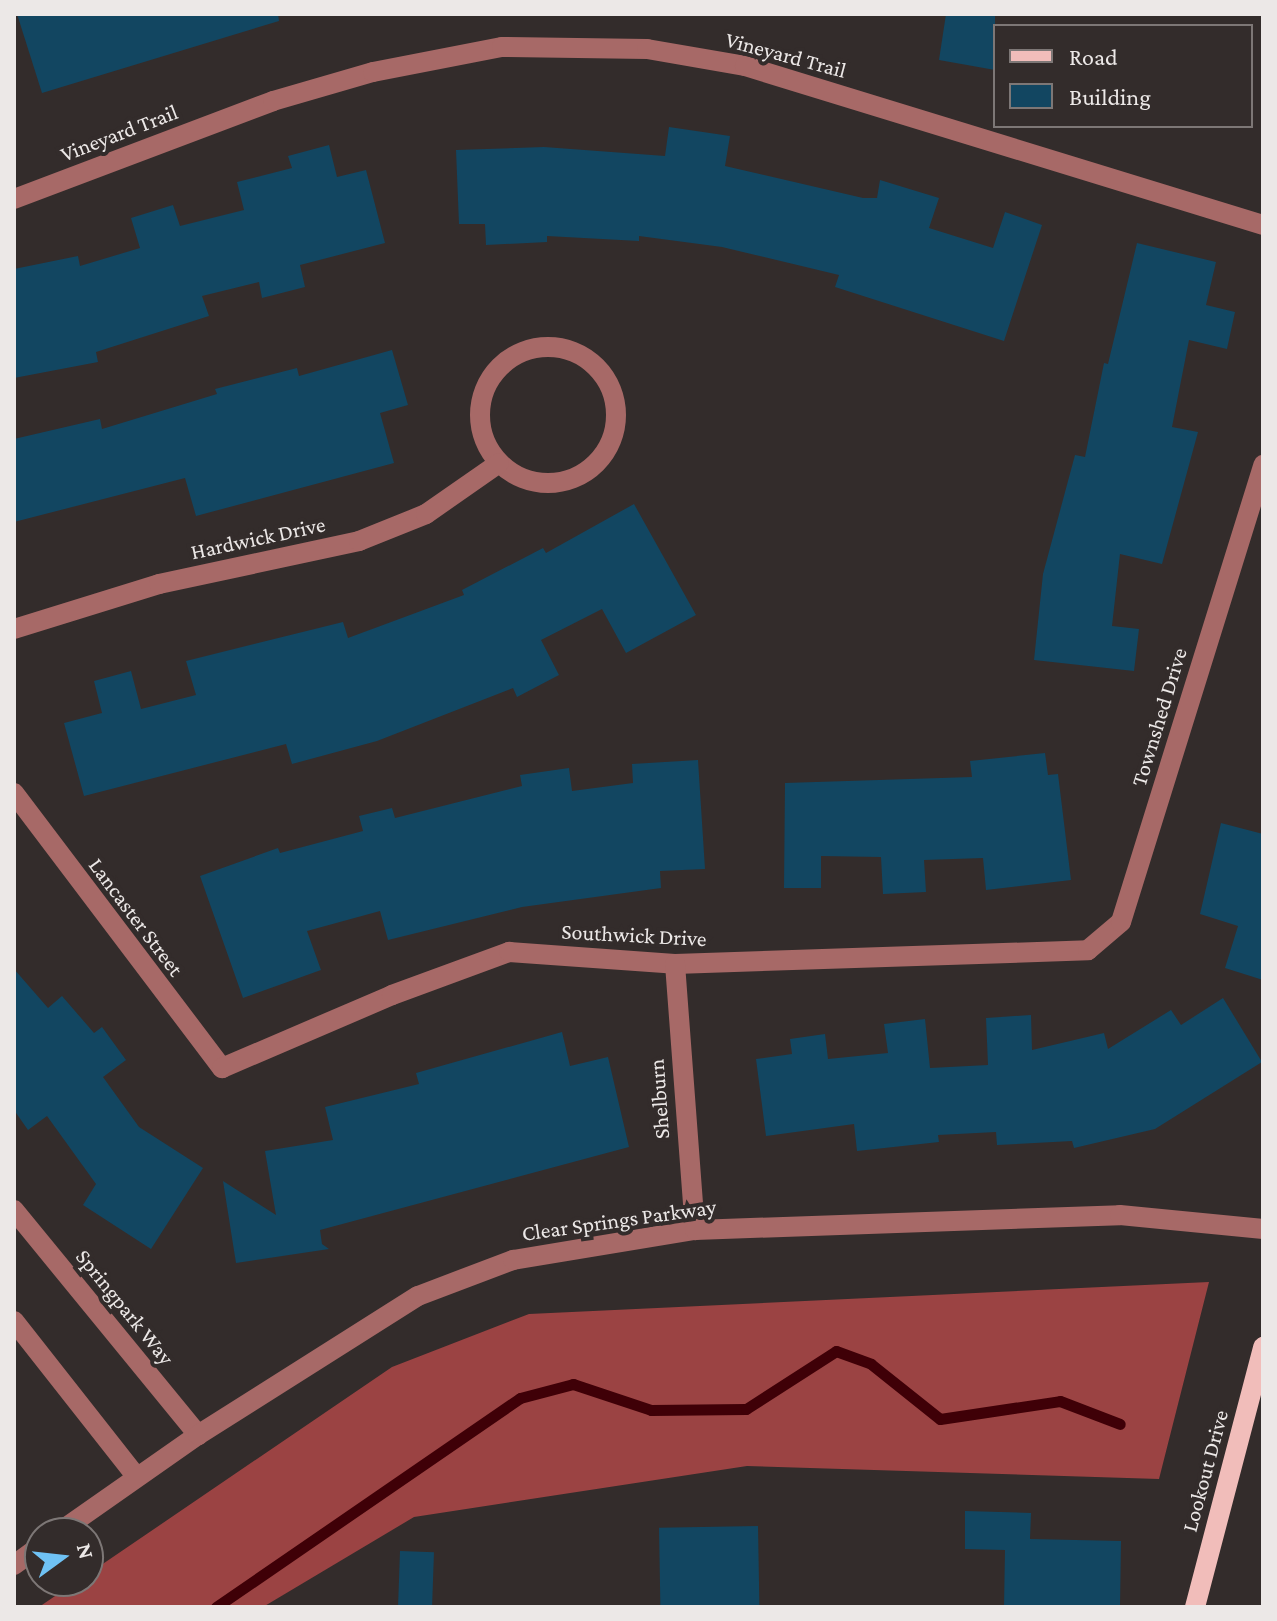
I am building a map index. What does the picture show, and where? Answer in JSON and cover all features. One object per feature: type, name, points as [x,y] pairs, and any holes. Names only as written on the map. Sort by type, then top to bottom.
[{"type":"main road","name":"Lookout Drive","points":[[1195,1607],[1263,1347]]},
{"type":"street","name":"Vineyard Trail","points":[[14,199],[273,101],[373,72],[502,47],[647,49],[745,66],[1263,225]]},
{"type":"street","points":[[553,346],[585,356],[608,380],[617,412],[611,444],[590,470],[559,483],[526,480],[499,463],[482,423],[481,401],[495,371],[521,351],[553,346]]},
{"type":"street","name":"Hardwick Drive","points":[[14,629],[159,584],[359,541],[426,514],[499,463]]},
{"type":"street","name":"Townshed Drive","points":[[1066,954],[1088,950],[1121,922],[1263,465]]},
{"type":"street","name":"Lancaster Street","points":[[14,793],[222,1068]]},
{"type":"street","name":"Southwick Drive","points":[[222,1068],[392,995],[509,952],[675,964],[1066,954]]},
{"type":"street","name":"Shelburn","points":[[675,964],[695,1230]]},
{"type":"street","name":"Springpark Way","points":[[14,1210],[198,1435]]},
{"type":"street","name":"Clear Springs Parkway","points":[[80,1517],[198,1435],[418,1296],[466,1275],[513,1260],[695,1230],[1120,1215],[1263,1229]]},
{"type":"street","points":[[14,1321],[136,1476]]},
{"type":"shaded area","points":[[1209,1282],[1159,1479],[747,1466],[414,1517],[263,1607],[39,1607],[54,1597],[104,1597],[104,1563],[392,1367],[529,1314]]},
{"type":"building","points":[[17,14],[278,14],[279,21],[42,93]]},
{"type":"building","points":[[946,14],[995,14],[993,70],[939,60]]},
{"type":"building","points":[[669,127],[730,136],[725,166],[863,198],[877,198],[880,180],[939,198],[929,228],[993,248],[1005,212],[1042,225],[1004,341],[835,287],[839,275],[722,247],[639,236],[639,241],[547,236],[547,242],[486,245],[485,224],[459,224],[456,150],[544,147],[665,156]]},
{"type":"building","points":[[329,145],[337,177],[366,170],[385,243],[300,265],[305,287],[262,298],[259,282],[202,296],[209,316],[96,352],[98,362],[14,378],[14,269],[78,256],[80,266],[140,248],[131,218],[173,205],[180,226],[244,210],[237,182],[292,168],[288,156]]},
{"type":"building","points":[[1137,243],[1216,262],[1206,305],[1235,312],[1227,349],[1189,340],[1172,427],[1198,432],[1162,564],[1120,554],[1112,626],[1139,629],[1134,671],[1034,660],[1043,574],[1075,455],[1085,457],[1104,363],[1108,364]]},
{"type":"building","points":[[392,350],[408,405],[380,413],[394,463],[196,516],[185,478],[14,522],[14,439],[100,419],[102,429],[217,394],[215,389],[297,368],[299,376]]},
{"type":"building","points":[[634,504],[696,615],[626,653],[602,609],[541,640],[559,675],[517,697],[513,688],[377,741],[292,764],[286,744],[84,796],[64,723],[102,713],[94,681],[131,671],[141,709],[196,695],[186,661],[343,622],[348,638],[464,595],[462,590],[543,548],[546,553]]},
{"type":"building","points":[[1045,753],[1048,775],[1058,774],[1071,880],[986,890],[983,858],[924,860],[926,892],[883,894],[881,857],[821,856],[821,888],[784,888],[785,783],[972,777],[970,761]]},
{"type":"building","points":[[698,760],[705,869],[660,871],[661,888],[522,907],[388,940],[380,911],[307,931],[321,970],[243,998],[200,876],[278,848],[280,853],[363,831],[359,816],[392,808],[395,818],[522,786],[520,775],[569,768],[572,791],[633,783],[632,764]]},
{"type":"building","points":[[1221,823],[1263,834],[1263,980],[1225,968],[1238,926],[1200,914]]},
{"type":"building","points":[[14,969],[48,1008],[62,996],[94,1033],[102,1027],[126,1060],[103,1077],[139,1127],[203,1168],[151,1249],[83,1205],[96,1184],[47,1116],[28,1130],[14,1110]]},
{"type":"building","points":[[1223,998],[1262,1062],[1155,1129],[1074,1148],[1072,1141],[997,1145],[996,1132],[938,1135],[939,1142],[857,1151],[854,1124],[766,1136],[756,1059],[792,1054],[790,1039],[825,1034],[828,1059],[888,1053],[884,1024],[925,1019],[930,1068],[988,1065],[986,1018],[1031,1015],[1032,1050],[1104,1033],[1108,1049],[1171,1010],[1181,1025]]},
{"type":"building","points":[[562,1032],[570,1066],[608,1057],[629,1147],[320,1230],[322,1244],[329,1249],[236,1263],[223,1181],[276,1215],[265,1151],[333,1140],[325,1107],[419,1084],[416,1073]]},
{"type":"building","points":[[965,1511],[1031,1513],[1030,1539],[1121,1541],[1120,1607],[1004,1607],[1005,1550],[965,1549]]},
{"type":"building","points":[[758,1526],[759,1607],[660,1607],[659,1528]]},
{"type":"building","points":[[400,1551],[434,1552],[432,1607],[398,1607]]},
{"type":"waterway","points":[[216,1607],[520,1398],[573,1384],[651,1410],[746,1409],[836,1351],[871,1364],[940,1419],[1060,1401],[1120,1424]]}]
